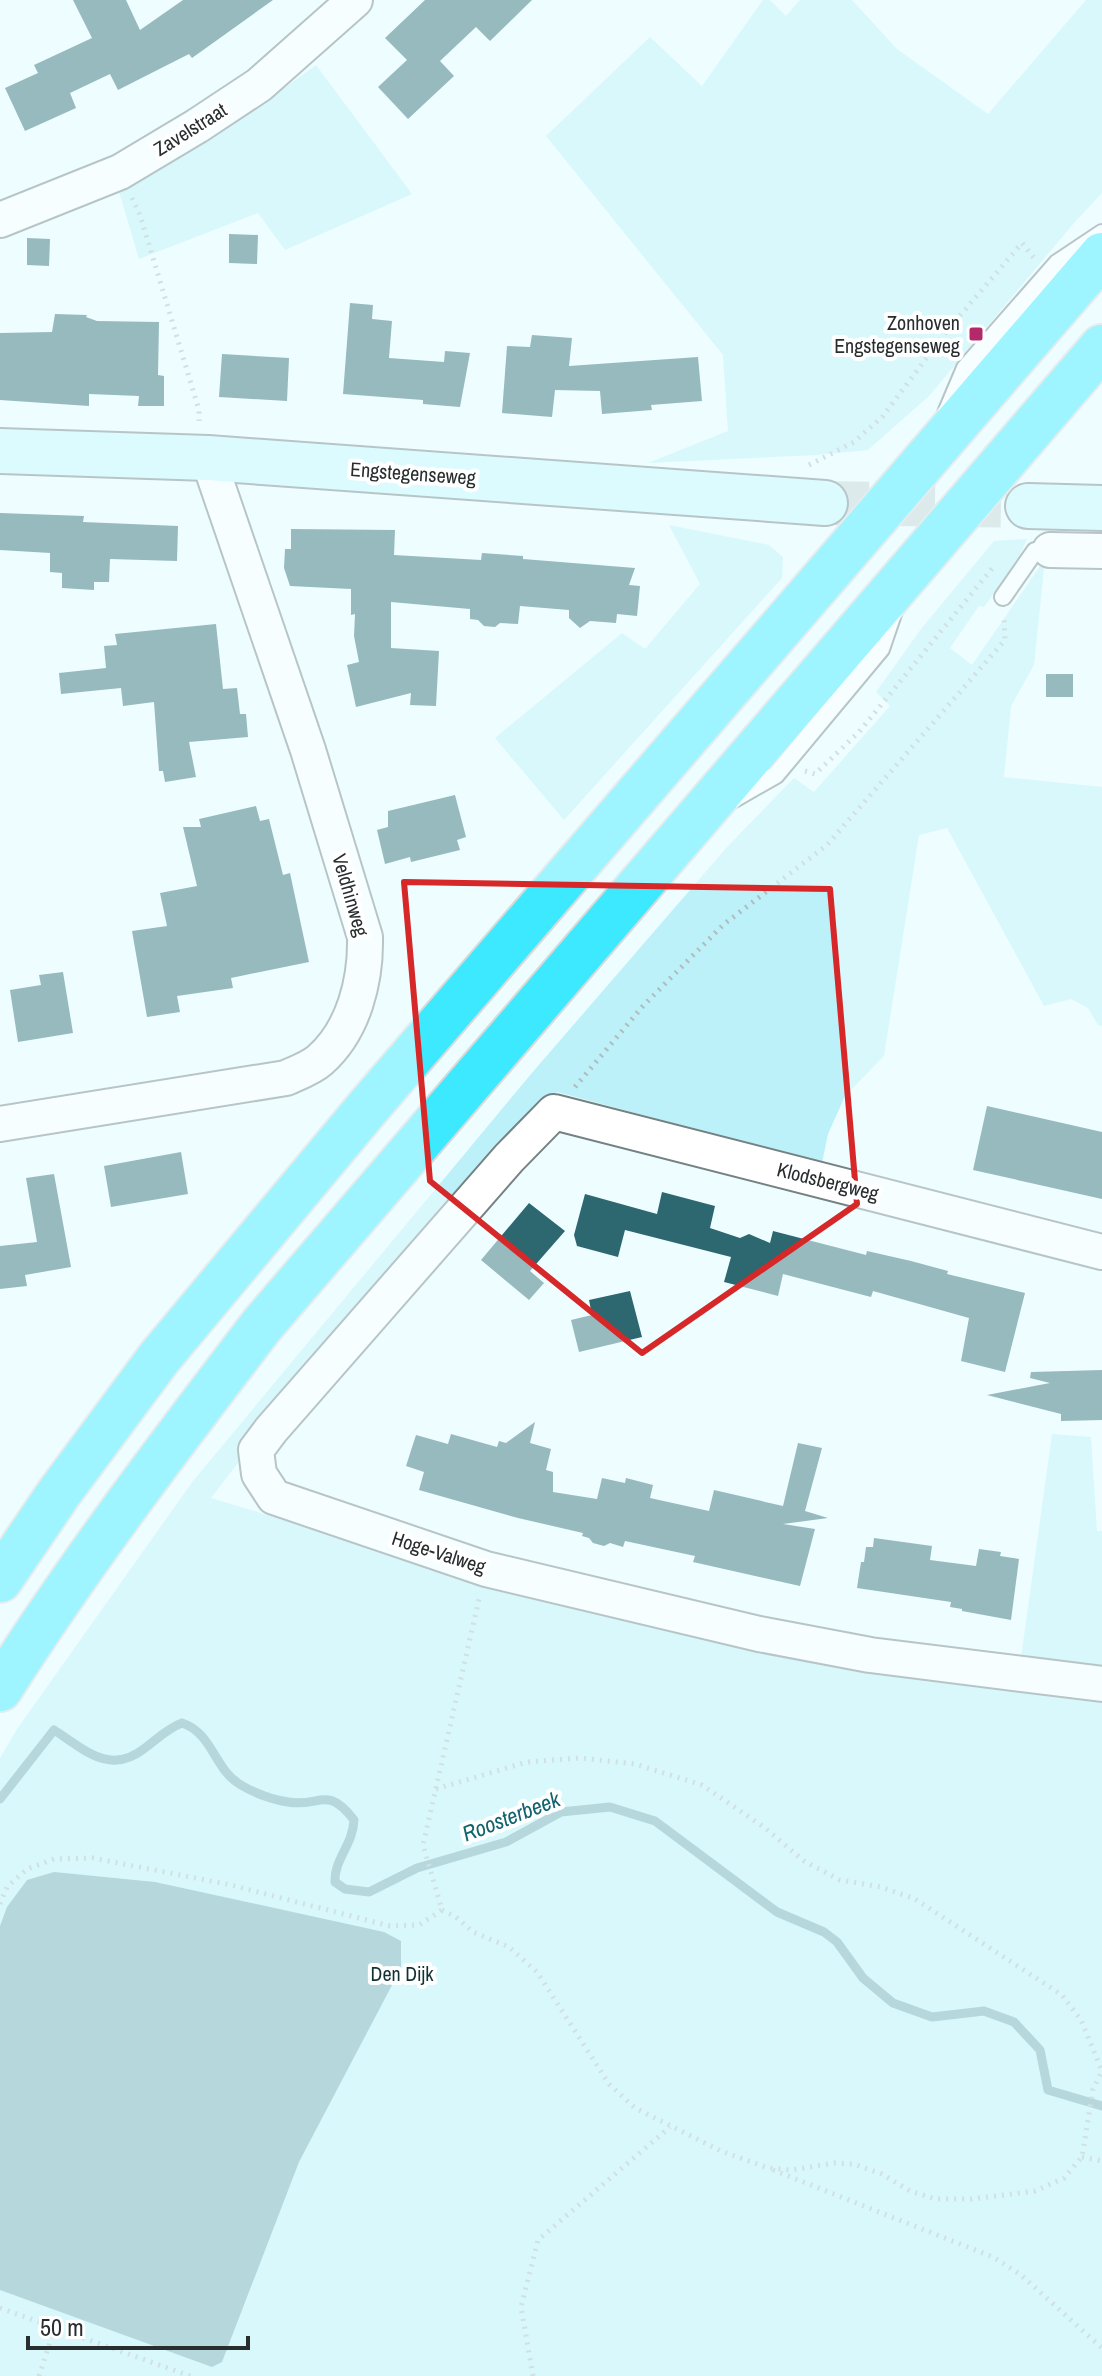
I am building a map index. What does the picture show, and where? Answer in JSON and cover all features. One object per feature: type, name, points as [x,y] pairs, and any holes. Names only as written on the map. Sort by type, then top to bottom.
[{"type":"highway","points":[[0,1580],[59,1493],[159,1358],[369,1106],[1102,255]]},
{"type":"highway","points":[[0,1689],[137,1490],[262,1325],[1102,347]]},
{"type":"street","name":"Zavelstraat","points":[[0,220],[120,172],[197,126],[259,85],[355,0]]},
{"type":"street","name":"Engstegenseweg","points":[[0,451],[208,458],[825,503]]},
{"type":"street","name":"Veldhinweg","points":[[0,1124],[286,1078],[318,1061],[342,1034],[357,998],[366,962],[365,937],[308,750],[208,458]]},
{"type":"street","points":[[1028,506],[1102,508]]},
{"type":"street","points":[[1042,550],[1102,551]]},
{"type":"street","name":"Klodsbergweg","points":[[554,1112],[1102,1252]]},
{"type":"street","name":"Hoge-Valweg","points":[[554,1112],[509,1158],[256,1450],[259,1474],[274,1497],[486,1569],[744,1631],[856,1652],[1102,1684]]},
{"type":"lane","points":[[925,460],[965,368],[1057,263],[1102,233]]},
{"type":"lane","points":[[1003,597],[1042,550]]},
{"type":"path","points":[[120,172],[140,215],[199,410],[198,437],[208,458]]},
{"type":"path","points":[[797,465],[810,465],[854,442],[883,416],[946,332],[1022,243],[1039,264]]},
{"type":"path","points":[[802,770],[815,774],[859,732],[997,562],[1018,552],[1042,550]]},
{"type":"path","points":[[554,1112],[643,1006],[723,925],[827,845],[868,798],[1005,640],[1003,597]]},
{"type":"path","points":[[486,1569],[423,1845],[442,1910],[473,1932],[509,1947],[537,1972],[609,2084],[635,2108],[721,2151],[993,2257],[1021,2275],[1102,2348]]},
{"type":"path","points":[[435,1789],[527,1762],[580,1758],[635,1764],[702,1785],[765,1828],[804,1861],[840,1880],[881,1887],[915,1899],[1062,1995],[1081,2020],[1102,2071],[1093,2089],[1082,2157],[1064,2178],[1035,2191],[972,2199],[936,2199],[910,2191],[882,2174],[853,2164],[834,2163],[792,2170],[768,2168]]},
{"type":"path","points":[[0,1904],[7,1887],[27,1869],[54,1859],[93,1858],[231,1885],[390,1926],[419,1925],[442,1910]]},
{"type":"path","points":[[533,2376],[521,2307],[538,2240],[670,2127]]},
{"type":"path","points":[[1082,2157],[1102,2161]]},
{"type":"path","points":[[0,2308],[190,2376]]},
{"type":"path","points":[[39,2376],[55,2327]]},
{"type":"highlighted area","points":[[404,882],[830,889],[857,1204],[642,1353],[430,1181]]},
{"type":"green space","points":[[763,0],[770,0],[786,16],[800,0],[852,0],[897,49],[988,114],[1086,0],[1102,0],[1102,193],[929,396],[868,450],[648,463],[728,431],[723,355],[546,136],[650,37],[702,86]]},
{"type":"green space","points":[[316,65],[412,194],[285,250],[258,213],[139,259],[117,185],[219,129]]},
{"type":"green space","points":[[669,525],[769,545],[783,557],[782,578],[564,820],[495,738],[622,633],[645,649],[700,584]]},
{"type":"green space","name":"Den Dijk","points":[[1027,539],[1018,560],[984,607],[979,606],[950,648],[972,665],[1045,559],[1034,665],[1011,706],[1004,777],[1102,787],[1102,1026],[1098,1025],[1088,1008],[1071,999],[1044,1006],[947,828],[919,835],[884,1056],[845,1096],[828,1134],[822,1163],[557,1092],[257,1438],[211,1498],[488,1581],[1102,1696],[1102,2376],[0,2376],[0,1758],[17,1729],[193,1481],[531,1074],[728,846],[794,778],[814,792],[890,706],[876,692],[921,629],[994,541]]},
{"type":"green space","points":[[1052,1434],[1091,1437],[1097,1531],[1102,1531],[1102,1674],[1020,1665]]},
{"type":"shaded area","points":[[54,1872],[155,1882],[384,1932],[401,1941],[401,1968],[299,2162],[222,2362],[212,2367],[0,2290],[0,1926],[7,1907],[27,1880]]},
{"type":"building","points":[[73,0],[126,0],[140,30],[183,0],[273,0],[192,58],[189,54],[118,90],[110,74],[70,93],[76,108],[25,131],[5,88],[38,73],[34,65],[92,38]]},
{"type":"building","points":[[425,0],[532,0],[490,41],[476,27],[440,61],[454,76],[408,119],[378,87],[407,60],[385,38]]},
{"type":"building","points":[[229,234],[258,235],[257,264],[229,263]]},
{"type":"building","points":[[27,238],[50,239],[49,266],[27,265]]},
{"type":"building","points":[[350,303],[373,305],[372,319],[392,321],[389,358],[444,362],[445,351],[470,353],[460,407],[423,404],[423,400],[343,394]]},
{"type":"building","points":[[55,314],[87,315],[97,321],[159,322],[158,375],[164,376],[164,406],[138,406],[139,396],[89,394],[89,406],[0,400],[0,333],[52,332]]},
{"type":"building","points":[[532,335],[572,338],[569,366],[698,357],[702,401],[651,405],[652,410],[602,414],[600,391],[555,390],[552,417],[502,413],[507,346],[530,347]]},
{"type":"building","points":[[222,354],[289,358],[287,401],[219,397]]},
{"type":"building","points":[[0,513],[84,516],[83,522],[178,526],[177,561],[110,559],[109,582],[94,582],[94,590],[62,588],[62,573],[50,572],[50,553],[0,550]]},
{"type":"building","points":[[291,529],[395,530],[394,555],[481,560],[482,553],[635,568],[629,585],[640,586],[637,616],[617,614],[616,623],[590,621],[580,628],[569,618],[569,610],[520,606],[518,624],[500,623],[495,627],[484,626],[478,620],[470,619],[470,609],[391,602],[391,648],[439,651],[436,706],[410,705],[411,693],[356,707],[347,665],[359,662],[354,636],[355,614],[351,615],[351,589],[290,586],[284,568],[285,549],[291,549]]},
{"type":"building","points":[[216,624],[223,689],[237,688],[240,714],[246,714],[248,737],[189,742],[196,777],[165,782],[163,771],[159,771],[154,702],[123,706],[121,688],[61,694],[59,673],[106,668],[104,646],[117,645],[115,634]]},
{"type":"building","points":[[1046,674],[1073,674],[1073,697],[1046,697]]},
{"type":"building","points":[[455,795],[466,837],[457,840],[460,850],[411,862],[410,857],[385,864],[377,830],[388,827],[388,811]]},
{"type":"building","points":[[256,806],[260,821],[269,819],[283,875],[290,873],[309,962],[231,978],[233,988],[177,996],[180,1012],[147,1017],[132,931],[167,926],[160,893],[197,886],[183,827],[201,827],[199,819]]},
{"type":"building","points":[[63,972],[73,1033],[18,1042],[10,990],[41,985],[39,975]]},
{"type":"building","points":[[987,1106],[1102,1132],[1102,1199],[973,1170]]},
{"type":"building","points":[[181,1152],[188,1194],[111,1207],[104,1166]]},
{"type":"building","points":[[54,1174],[71,1267],[25,1275],[27,1286],[0,1289],[0,1246],[37,1242],[26,1178]]},
{"type":"building","points":[[662,1192],[715,1206],[710,1228],[740,1238],[749,1234],[770,1243],[773,1231],[866,1255],[867,1251],[911,1261],[948,1271],[947,1274],[1025,1293],[1005,1372],[961,1361],[969,1318],[873,1291],[871,1297],[783,1274],[778,1296],[724,1282],[731,1257],[625,1230],[618,1257],[577,1246],[574,1235],[585,1194],[657,1214]]},
{"type":"building","points":[[529,1203],[565,1231],[530,1271],[544,1283],[529,1300],[481,1260]]},
{"type":"building","points":[[630,1291],[642,1337],[579,1352],[571,1320],[592,1315],[589,1300]]},
{"type":"building","points":[[1102,1370],[1102,1420],[1061,1421],[1061,1414],[987,1395],[1050,1383],[1030,1378],[1031,1372]]},
{"type":"building","points":[[535,1422],[530,1443],[551,1449],[546,1470],[553,1472],[553,1492],[597,1499],[602,1478],[625,1483],[626,1478],[653,1485],[650,1498],[709,1511],[714,1490],[783,1506],[798,1443],[822,1448],[805,1511],[828,1518],[783,1524],[815,1529],[800,1586],[693,1562],[695,1556],[625,1541],[623,1547],[593,1543],[582,1536],[583,1533],[419,1490],[424,1472],[406,1466],[416,1435],[448,1444],[451,1434],[497,1447],[499,1441],[506,1443]]},
{"type":"building","points":[[874,1538],[932,1546],[930,1560],[976,1566],[979,1549],[1001,1552],[1000,1556],[1019,1559],[1011,1620],[962,1611],[950,1607],[951,1602],[857,1588],[866,1547],[873,1547]]},
{"type":"waterway","name":"Roosterbeek","points":[[0,1799],[54,1730],[87,1752],[109,1760],[120,1760],[132,1756],[182,1723],[200,1735],[225,1770],[246,1788],[288,1802],[329,1800],[344,1809],[354,1820],[353,1829],[337,1866],[335,1882],[345,1889],[369,1892],[417,1868],[506,1842],[561,1812],[610,1807],[655,1821],[777,1912],[824,1932],[837,1942],[863,1978],[893,2003],[932,2017],[984,2011],[1014,2022],[1040,2050],[1048,2090],[1102,2106]]},
{"type":"tunnel","points":[[825,503],[1028,506]]},
{"type":"place","name":"Zonhoven Engstegenseweg","points":[[976,334]]}]
